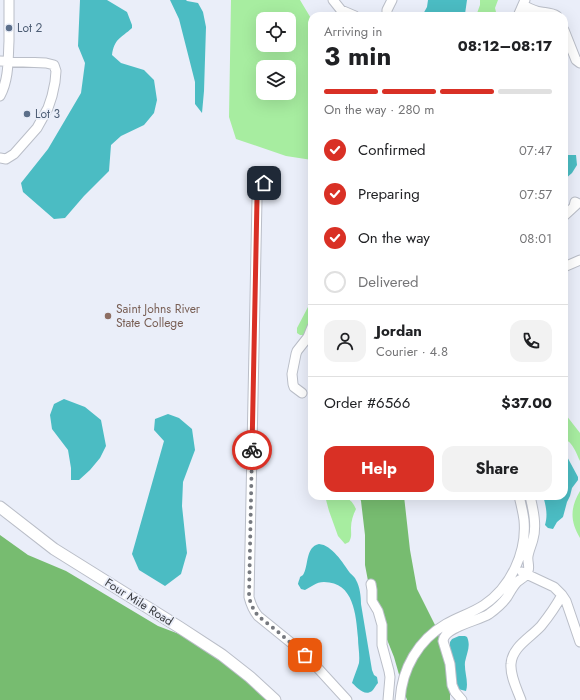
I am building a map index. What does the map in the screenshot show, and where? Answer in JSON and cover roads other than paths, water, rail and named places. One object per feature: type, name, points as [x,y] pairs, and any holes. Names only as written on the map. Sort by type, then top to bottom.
[{"type":"main road","name":"Four Mile Road","points":[[0,507],[54,549],[180,627],[222,655],[250,677],[275,700]]},
{"type":"street","points":[[0,96],[6,80],[4,61],[9,0]]},
{"type":"street","points":[[333,0],[341,10],[346,12]]},
{"type":"street","points":[[387,12],[392,0]]},
{"type":"street","points":[[520,12],[524,2],[532,10],[540,12]]},
{"type":"street","points":[[568,40],[576,60],[580,63]]},
{"type":"street","points":[[0,158],[10,158],[42,119],[52,96],[56,72],[54,65],[46,63],[4,61]]},
{"type":"street","points":[[264,183],[258,192],[257,199],[249,597],[258,616],[295,646],[348,700]]},
{"type":"street","points":[[568,213],[574,206]]},
{"type":"street","points":[[568,266],[580,260]]},
{"type":"street","points":[[302,393],[294,387],[293,384],[294,362],[297,351],[308,337]]},
{"type":"street","points":[[400,700],[403,680],[418,649],[434,632],[486,604],[503,588],[515,568],[520,555],[524,532],[520,500]]},
{"type":"street","points":[[462,700],[452,686],[450,664],[442,641],[443,638],[454,628],[478,619],[499,606],[518,582],[524,578],[529,570],[528,558],[535,532],[531,500]]},
{"type":"street","points":[[515,568],[554,587],[562,595],[566,601],[580,642]]},
{"type":"street","points":[[371,584],[372,601],[378,611],[382,625],[382,644],[390,677],[388,700]]},
{"type":"street","points":[[521,700],[511,672],[514,653],[518,647],[546,620],[562,595]]},
{"type":"water","points":[[80,0],[107,0],[127,12],[132,28],[116,42],[112,55],[121,63],[144,70],[154,80],[157,100],[154,113],[144,125],[121,136],[111,145],[109,171],[65,218],[54,219],[23,192],[21,183],[48,149],[81,93],[85,63],[78,46]]},
{"type":"water","points":[[170,0],[186,0],[198,3],[203,12],[206,27],[202,113],[195,104],[195,82],[179,19]]},
{"type":"water","points":[[428,0],[467,0],[465,12],[424,12]]},
{"type":"water","points":[[568,155],[576,155],[577,165],[568,176]]},
{"type":"water","points":[[64,399],[85,407],[101,420],[106,446],[100,458],[79,480],[71,480],[68,450],[52,429],[50,415],[54,404]]},
{"type":"water","points":[[168,414],[179,418],[192,429],[195,450],[183,482],[182,506],[187,553],[181,574],[165,586],[139,570],[132,554],[164,441],[154,430],[155,419]]},
{"type":"water","points":[[568,458],[578,477],[578,480],[572,488],[568,500]]},
{"type":"water","points":[[544,500],[568,500],[563,517],[557,522],[553,529],[548,528],[545,525]]},
{"type":"water","points":[[319,544],[324,545],[337,555],[355,578],[358,586],[372,670],[374,675],[377,677],[378,683],[369,693],[363,692],[352,683],[359,663],[359,654],[356,620],[352,601],[342,588],[334,583],[321,582],[305,590],[301,589],[298,584],[300,577],[305,571],[311,549]]},
{"type":"water","points":[[459,636],[467,637],[469,643],[465,662],[467,684],[466,691],[458,689],[457,687],[450,649],[450,642],[452,639]]},
{"type":"place","name":"Lot 2","points":[[9,28]]},
{"type":"place","name":"Lot 3","points":[[27,114]]},
{"type":"place","name":"Saint Johns River State College","points":[[108,316]]}]
